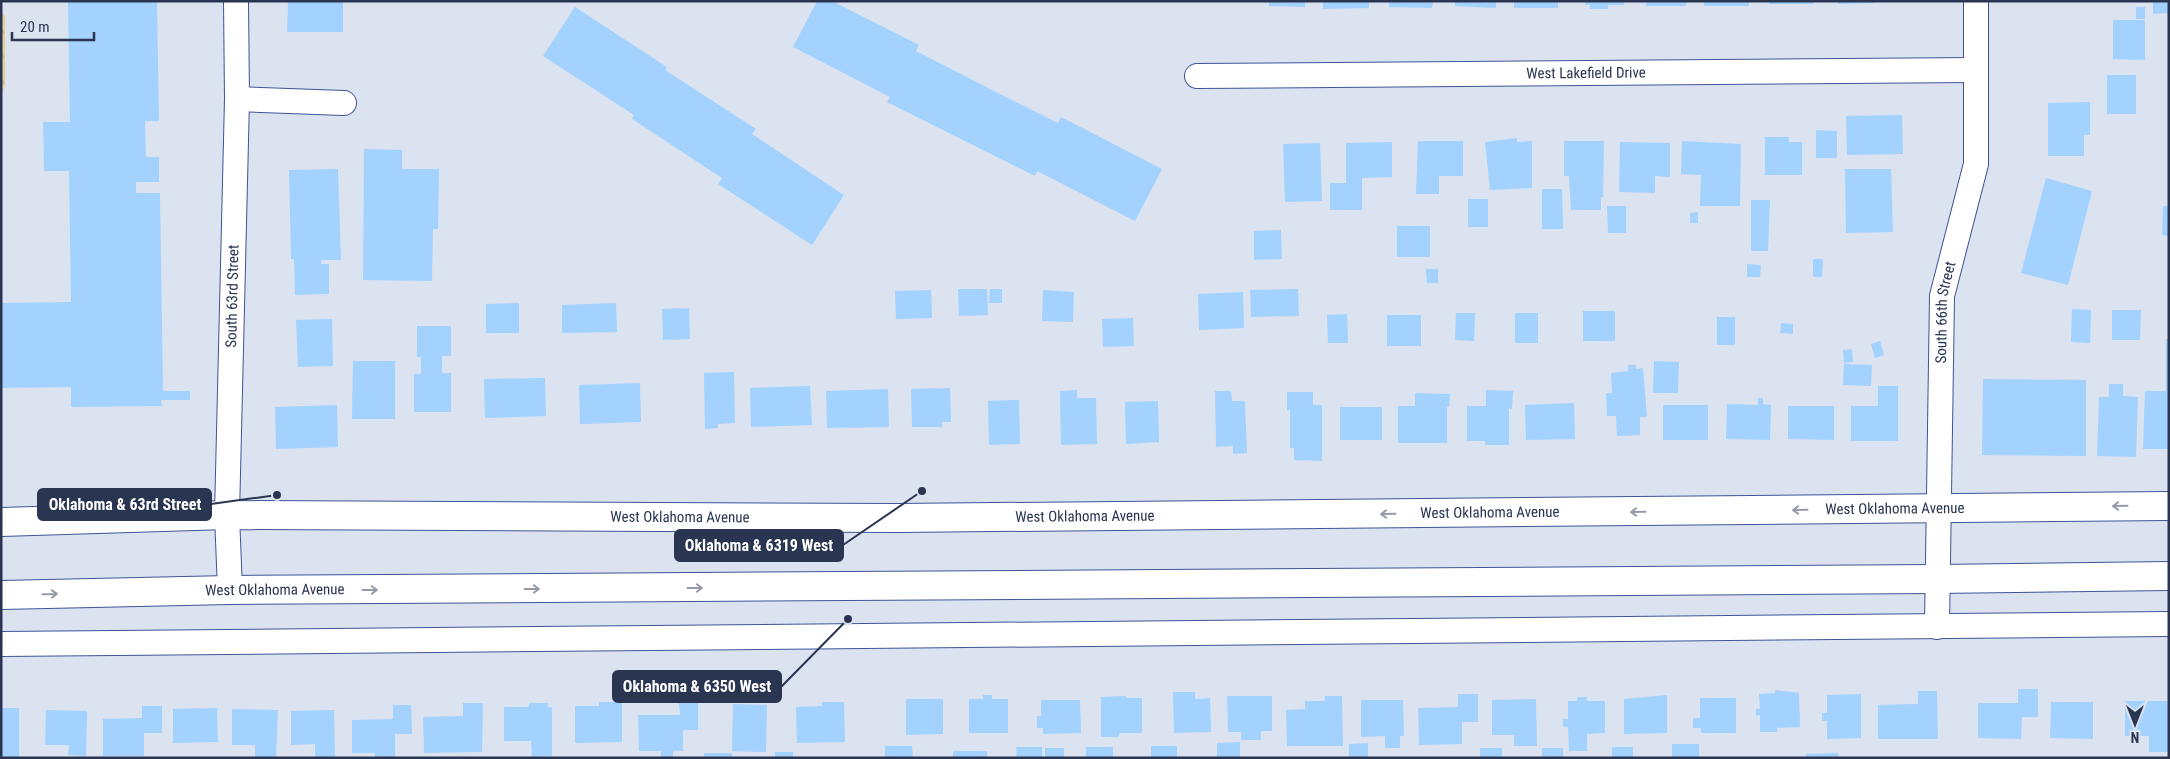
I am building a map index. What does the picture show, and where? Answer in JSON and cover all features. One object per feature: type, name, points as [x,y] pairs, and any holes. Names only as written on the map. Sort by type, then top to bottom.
[{"type":"main road","name":"West Oklahoma Avenue","points":[[1,522],[227,515],[898,518],[2169,506]]},
{"type":"main road","name":"West Oklahoma Avenue","points":[[1,594],[230,590],[2169,576]]},
{"type":"street","name":"South 63rd Street","points":[[230,590],[227,515],[236,99],[236,1]]},
{"type":"street","name":"South 66th Street","points":[[1937,627],[1942,296],[1976,164],[1974,70],[1976,1]]},
{"type":"street","name":"West Lakefield Drive","points":[[1197,76],[1974,70]]},
{"type":"street","points":[[236,99],[344,103]]},
{"type":"street","points":[[1,644],[2169,624]]},
{"type":"green space","points":[[1,12],[5,16],[5,85],[1,96]]},
{"type":"building","points":[[68,1],[157,1],[159,121],[145,121],[146,157],[159,157],[159,182],[136,182],[136,193],[160,193],[163,391],[190,391],[190,400],[161,400],[162,406],[71,407],[71,387],[1,388],[1,303],[71,302],[69,171],[44,171],[43,122],[70,122]]},
{"type":"building","points":[[288,1],[343,1],[343,32],[287,32]]},
{"type":"building","points":[[817,1],[832,1],[919,45],[916,51],[990,89],[1058,123],[1061,117],[1162,169],[1135,221],[1037,171],[1035,176],[887,102],[890,97],[793,47]]},
{"type":"building","points":[[1269,1],[1305,1],[1305,7],[1269,6]]},
{"type":"building","points":[[1323,1],[1369,1],[1369,8],[1323,9]]},
{"type":"building","points":[[1389,1],[1433,1],[1432,8],[1389,7]]},
{"type":"building","points":[[1455,1],[1496,1],[1496,8],[1455,6]]},
{"type":"building","points":[[1514,1],[1558,1],[1558,8],[1514,8]]},
{"type":"building","points":[[1585,1],[1624,1],[1624,5],[1608,5],[1608,9],[1590,9],[1590,5],[1585,5]]},
{"type":"building","points":[[1646,1],[1686,1],[1686,6],[1646,6]]},
{"type":"building","points":[[1704,1],[1749,1],[1749,6],[1704,6]]},
{"type":"building","points":[[1769,1],[1813,1],[1813,4],[1769,4]]},
{"type":"building","points":[[1838,1],[1874,1],[1874,3],[1838,4]]},
{"type":"building","points":[[2153,1],[2169,1],[2169,13],[2153,14]]},
{"type":"building","points":[[575,7],[667,67],[665,70],[756,129],[752,134],[844,195],[812,245],[718,184],[722,178],[632,119],[634,115],[543,56]]},
{"type":"building","points":[[2136,7],[2145,7],[2145,19],[2136,19]]},
{"type":"building","points":[[2113,20],[2145,20],[2145,60],[2113,59]]},
{"type":"building","points":[[2107,75],[2136,75],[2136,114],[2107,114]]},
{"type":"building","points":[[2090,102],[2090,135],[2084,135],[2084,156],[2048,156],[2048,103]]},
{"type":"building","points":[[1902,115],[1903,154],[1847,155],[1846,116]]},
{"type":"building","points":[[1816,130],[1837,131],[1837,158],[1816,158]]},
{"type":"building","points":[[1765,137],[1789,137],[1789,142],[1802,142],[1802,175],[1765,175]]},
{"type":"building","points":[[1517,138],[1517,142],[1532,141],[1532,188],[1490,190],[1485,142]]},
{"type":"building","points":[[1418,141],[1463,141],[1463,176],[1439,176],[1439,194],[1416,194]]},
{"type":"building","points":[[1564,141],[1604,141],[1601,210],[1571,210],[1569,176],[1564,176]]},
{"type":"building","points":[[1682,141],[1741,144],[1740,206],[1700,206],[1701,175],[1681,174]]},
{"type":"building","points":[[1392,142],[1392,177],[1362,178],[1362,210],[1330,210],[1330,183],[1346,183],[1346,143]]},
{"type":"building","points":[[1620,142],[1670,143],[1670,177],[1655,176],[1655,193],[1619,192]]},
{"type":"building","points":[[1320,143],[1322,201],[1285,202],[1283,144]]},
{"type":"building","points":[[364,149],[402,150],[402,169],[439,169],[438,229],[433,229],[432,281],[363,280]]},
{"type":"building","points":[[338,169],[341,260],[321,260],[321,264],[329,264],[329,294],[295,295],[294,259],[291,259],[289,170]]},
{"type":"building","points":[[1845,169],[1891,169],[1893,232],[1846,233]]},
{"type":"building","points":[[2046,178],[2092,191],[2068,285],[2021,273]]},
{"type":"building","points":[[1542,189],[1562,189],[1563,229],[1542,229]]},
{"type":"building","points":[[1468,199],[1488,199],[1488,227],[1468,227]]},
{"type":"building","points":[[1751,200],[1770,200],[1768,251],[1751,251]]},
{"type":"building","points":[[1607,206],[1626,206],[1626,233],[1608,233]]},
{"type":"building","points":[[2163,206],[2169,206],[2169,236],[2162,235]]},
{"type":"building","points":[[1698,212],[1698,223],[1690,223],[1690,213]]},
{"type":"building","points":[[1397,226],[1430,226],[1430,257],[1397,257]]},
{"type":"building","points":[[1281,230],[1282,259],[1254,260],[1254,231]]},
{"type":"building","points":[[1813,259],[1823,259],[1822,277],[1813,277]]},
{"type":"building","points":[[1747,264],[1761,265],[1760,277],[1747,277]]},
{"type":"building","points":[[1426,269],[1438,269],[1438,283],[1427,283]]},
{"type":"building","points":[[958,289],[987,289],[988,315],[959,316]]},
{"type":"building","points":[[990,289],[1002,289],[1002,303],[989,303]]},
{"type":"building","points":[[1298,289],[1299,316],[1251,317],[1250,290]]},
{"type":"building","points":[[931,290],[932,318],[896,319],[895,291]]},
{"type":"building","points":[[1043,290],[1074,292],[1073,322],[1042,321]]},
{"type":"building","points":[[1243,292],[1244,328],[1199,330],[1198,294]]},
{"type":"building","points":[[519,303],[519,333],[486,333],[486,304]]},
{"type":"building","points":[[616,303],[617,332],[562,333],[562,305]]},
{"type":"building","points":[[689,308],[690,339],[663,340],[662,309]]},
{"type":"building","points":[[2072,309],[2091,310],[2090,343],[2071,342]]},
{"type":"building","points":[[2112,310],[2141,310],[2140,340],[2112,340]]},
{"type":"building","points":[[1583,311],[1615,311],[1615,341],[1583,341]]},
{"type":"building","points":[[1456,313],[1475,313],[1474,341],[1455,340]]},
{"type":"building","points":[[1515,313],[1538,313],[1538,343],[1515,343]]},
{"type":"building","points":[[1347,314],[1348,343],[1328,343],[1327,315]]},
{"type":"building","points":[[1387,315],[1421,315],[1421,346],[1387,346]]},
{"type":"building","points":[[1717,317],[1735,317],[1735,345],[1717,345]]},
{"type":"building","points":[[1133,318],[1134,346],[1103,347],[1102,319]]},
{"type":"building","points":[[332,319],[333,366],[298,367],[296,320]]},
{"type":"building","points":[[1781,323],[1793,324],[1793,334],[1780,333]]},
{"type":"building","points":[[417,326],[451,326],[451,356],[442,356],[442,373],[451,373],[451,412],[414,412],[414,374],[421,374],[421,357],[417,357]]},
{"type":"building","points":[[2166,339],[2169,339],[2169,449],[2143,449],[2145,391],[2166,391]]},
{"type":"building","points":[[1880,341],[1884,355],[1875,358],[1871,344]]},
{"type":"building","points":[[1852,349],[1853,362],[1844,363],[1843,350]]},
{"type":"building","points":[[353,361],[395,361],[395,419],[352,419]]},
{"type":"building","points":[[1654,361],[1679,362],[1678,393],[1653,393]]},
{"type":"building","points":[[1844,364],[1872,365],[1871,386],[1843,385]]},
{"type":"building","points":[[1628,365],[1636,365],[1636,369],[1643,368],[1647,417],[1640,417],[1640,435],[1617,436],[1616,416],[1607,416],[1606,393],[1612,393],[1611,373],[1628,371]]},
{"type":"building","points":[[734,372],[735,423],[718,424],[718,428],[705,429],[704,373]]},
{"type":"building","points":[[545,378],[546,416],[485,418],[484,379]]},
{"type":"building","points":[[1983,379],[2086,380],[2086,456],[1982,455]]},
{"type":"building","points":[[640,383],[641,422],[580,424],[579,385]]},
{"type":"building","points":[[2109,384],[2123,384],[2123,396],[2138,397],[2136,457],[2097,456],[2099,397],[2109,397]]},
{"type":"building","points":[[810,386],[812,425],[751,427],[750,388]]},
{"type":"building","points":[[1878,386],[1898,386],[1898,441],[1851,441],[1851,406],[1878,406]]},
{"type":"building","points":[[950,388],[951,422],[942,422],[942,427],[912,427],[911,389]]},
{"type":"building","points":[[888,389],[889,427],[827,428],[826,391]]},
{"type":"building","points":[[1077,390],[1077,398],[1096,398],[1097,444],[1061,445],[1060,391]]},
{"type":"building","points":[[1486,390],[1513,391],[1512,409],[1509,408],[1509,445],[1485,445],[1485,441],[1467,441],[1467,406],[1486,406]]},
{"type":"building","points":[[1215,391],[1231,391],[1232,401],[1245,401],[1247,453],[1233,454],[1233,446],[1216,447]]},
{"type":"building","points":[[1287,392],[1313,392],[1313,405],[1322,405],[1322,461],[1294,460],[1294,448],[1290,448],[1290,410],[1287,410]]},
{"type":"building","points":[[1415,393],[1450,394],[1449,407],[1447,407],[1447,443],[1398,443],[1398,406],[1415,406]]},
{"type":"building","points":[[1758,398],[1763,398],[1763,404],[1771,405],[1770,440],[1726,439],[1727,404],[1758,405]]},
{"type":"building","points":[[1019,400],[1020,444],[989,445],[988,401]]},
{"type":"building","points":[[1158,401],[1159,442],[1126,444],[1125,402]]},
{"type":"building","points":[[1574,403],[1575,439],[1526,440],[1525,405]]},
{"type":"building","points":[[337,405],[338,447],[276,449],[275,407]]},
{"type":"building","points":[[1663,405],[1708,405],[1708,440],[1663,440]]},
{"type":"building","points":[[1788,406],[1834,406],[1834,440],[1788,439]]},
{"type":"building","points":[[1340,407],[1382,407],[1382,440],[1340,440]]},
{"type":"building","points":[[2018,689],[2038,689],[2038,717],[2022,717],[2021,739],[1978,738],[1978,703],[2018,703]]},
{"type":"building","points":[[1775,690],[1799,693],[1800,727],[1777,728],[1777,732],[1760,732],[1760,715],[1756,716],[1756,709],[1760,709],[1759,694],[1775,693]]},
{"type":"building","points":[[1918,691],[1937,691],[1938,739],[1878,739],[1878,705],[1918,704]]},
{"type":"building","points":[[1173,692],[1195,692],[1195,699],[1210,698],[1211,732],[1174,733]]},
{"type":"building","points":[[1458,694],[1478,694],[1478,722],[1462,722],[1462,744],[1419,745],[1418,708],[1458,707]]},
{"type":"building","points":[[1861,694],[1861,738],[1827,739],[1827,721],[1822,721],[1822,713],[1827,713],[1827,695]]},
{"type":"building","points":[[983,695],[992,695],[992,699],[1008,699],[1008,733],[969,733],[969,699],[983,699]]},
{"type":"building","points":[[1667,695],[1667,733],[1624,734],[1624,699]]},
{"type":"building","points":[[1126,696],[1126,698],[1142,698],[1142,733],[1119,733],[1119,737],[1101,737],[1101,697]]},
{"type":"building","points":[[1227,696],[1272,696],[1272,731],[1261,731],[1261,740],[1241,740],[1241,732],[1228,732]]},
{"type":"building","points":[[1325,696],[1342,696],[1343,746],[1287,746],[1286,710],[1305,709],[1305,701],[1325,701]]},
{"type":"building","points":[[1577,697],[1587,697],[1587,701],[1605,701],[1605,733],[1587,734],[1587,751],[1569,751],[1568,727],[1563,727],[1563,719],[1568,719],[1568,701],[1577,701]]},
{"type":"building","points":[[1700,698],[1736,698],[1736,733],[1701,733],[1701,728],[1693,728],[1693,718],[1700,718]]},
{"type":"building","points":[[906,699],[943,699],[943,734],[906,735]]},
{"type":"building","points":[[1536,699],[1537,746],[1514,746],[1514,735],[1492,735],[1492,700]]},
{"type":"building","points":[[1041,700],[1080,700],[1081,733],[1043,734],[1043,728],[1037,728],[1037,716],[1041,716]]},
{"type":"building","points":[[1361,700],[1403,700],[1404,736],[1400,736],[1400,748],[1385,748],[1385,736],[1361,737]]},
{"type":"building","points":[[2125,701],[2169,701],[2169,752],[2149,752],[2149,736],[2125,736]]},
{"type":"building","points":[[599,702],[622,702],[622,742],[575,743],[575,706],[599,706]]},
{"type":"building","points":[[822,702],[844,702],[845,742],[797,743],[796,707],[822,706]]},
{"type":"building","points":[[2051,702],[2093,702],[2093,739],[2050,738]]},
{"type":"building","points":[[463,703],[483,703],[482,752],[424,753],[423,717],[463,716]]},
{"type":"building","points":[[529,703],[548,703],[548,707],[552,707],[552,756],[532,757],[531,741],[504,741],[504,707],[529,707]]},
{"type":"building","points":[[679,703],[698,703],[698,730],[683,730],[683,751],[673,751],[673,757],[661,757],[661,751],[639,751],[638,715],[680,715]]},
{"type":"building","points":[[733,704],[767,705],[766,752],[732,751]]},
{"type":"building","points":[[393,705],[411,705],[412,734],[395,734],[395,758],[375,758],[375,753],[352,753],[352,720],[393,719]]},
{"type":"building","points":[[142,706],[162,706],[162,733],[144,733],[144,756],[103,756],[103,719],[142,718]]},
{"type":"building","points":[[1,708],[19,708],[19,758],[1,758]]},
{"type":"building","points":[[217,708],[218,742],[173,743],[173,709]]},
{"type":"building","points":[[232,709],[278,710],[276,758],[255,758],[255,745],[232,745]]},
{"type":"building","points":[[46,710],[87,711],[86,756],[68,755],[69,745],[45,745]]},
{"type":"building","points":[[334,710],[335,758],[315,758],[315,744],[291,745],[291,711]]},
{"type":"building","points":[[1240,742],[1240,758],[1217,758],[1217,743]]},
{"type":"building","points":[[1368,743],[1368,758],[1349,758],[1349,744]]},
{"type":"building","points":[[1672,744],[1699,744],[1699,758],[1672,758]]},
{"type":"building","points":[[885,746],[912,746],[913,758],[885,758]]},
{"type":"building","points":[[1151,746],[1177,746],[1177,758],[1151,758]]},
{"type":"building","points":[[1016,747],[1042,747],[1042,758],[1017,758]]},
{"type":"building","points":[[1086,747],[1113,747],[1113,758],[1086,758]]},
{"type":"building","points":[[1612,747],[1633,747],[1633,758],[1612,758]]},
{"type":"building","points":[[1045,748],[1064,748],[1064,758],[1045,758]]},
{"type":"building","points":[[1480,748],[1502,748],[1502,758],[1480,758]]},
{"type":"building","points":[[1542,748],[1563,748],[1563,758],[1542,758]]},
{"type":"building","points":[[953,751],[987,751],[987,758],[953,758]]},
{"type":"building","points":[[775,752],[793,752],[793,758],[775,758]]},
{"type":"building","points":[[704,753],[732,753],[732,758],[704,758]]},
{"type":"building","points":[[1838,753],[1838,758],[1806,758],[1806,754]]},
{"type":"place","name":"Oklahoma & 6319 West","points":[[922,491]]},
{"type":"place","name":"Oklahoma & 63rd Street","points":[[277,495]]},
{"type":"place","name":"Oklahoma & 6350 West","points":[[848,619]]}]
